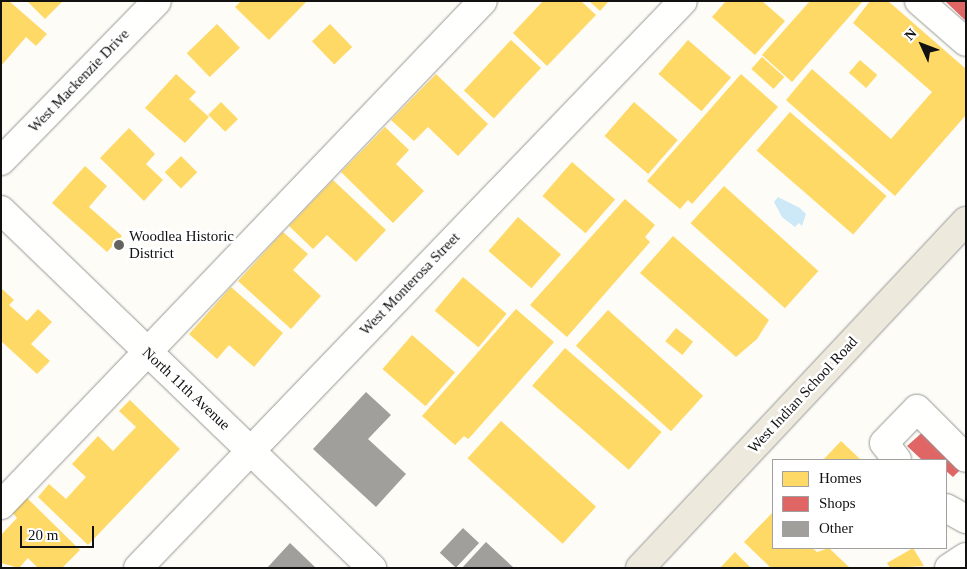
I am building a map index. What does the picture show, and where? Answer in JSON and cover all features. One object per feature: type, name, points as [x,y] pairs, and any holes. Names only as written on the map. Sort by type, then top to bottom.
[{"type":"main road","name":"West Indian School Road","points":[[640,568],[966,221]]},
{"type":"street","name":"West Mackenzie Drive","points":[[1,161],[156,1]]},
{"type":"street","points":[[1,505],[483,1]]},
{"type":"street","name":"West Monterosa Street","points":[[138,568],[683,1]]},
{"type":"street","points":[[919,1],[966,42]]},
{"type":"street","name":"North 11th Avenue","points":[[1,210],[372,568]]},
{"type":"street","points":[[896,459],[884,443],[918,409],[966,458]]},
{"type":"street","points":[[947,509],[966,519]]},
{"type":"street","points":[[949,568],[966,557]]},
{"type":"water","points":[[778,197],[800,208],[806,214],[802,226],[799,223],[795,227],[782,217],[774,202]]},
{"type":"building: Homes","points":[[1,1],[9,1],[47,34],[36,46],[26,37],[1,66]]},
{"type":"building: Homes","points":[[27,1],[63,1],[45,19]]},
{"type":"building: Homes","points":[[241,1],[307,1],[269,40],[235,7]]},
{"type":"building: Homes","points":[[543,1],[581,1],[596,15],[547,66],[513,33]]},
{"type":"building: Homes","points":[[589,1],[609,1],[600,11]]},
{"type":"building: Homes","points":[[726,1],[762,1],[785,21],[755,55],[712,17]]},
{"type":"building: Homes","points":[[810,1],[863,1],[792,82],[762,55]]},
{"type":"building: Homes","points":[[870,1],[888,1],[966,69],[966,115],[895,196],[786,100],[812,69],[891,139],[932,92],[853,23]]},
{"type":"building: Homes","points":[[217,24],[240,48],[210,77],[187,53]]},
{"type":"building: Homes","points":[[330,24],[352,47],[334,64],[312,41]]},
{"type":"building: Homes","points":[[511,40],[541,68],[494,118],[464,90]]},
{"type":"building: Homes","points":[[688,40],[731,77],[701,111],[658,74]]},
{"type":"building: Homes","points":[[762,57],[784,77],[774,89],[751,69]]},
{"type":"building: Homes","points":[[860,60],[877,75],[866,88],[849,73]]},
{"type":"building: Homes","points":[[176,74],[196,92],[189,99],[209,117],[185,143],[145,108]]},
{"type":"building: Homes","points":[[436,74],[488,124],[458,156],[428,127],[414,141],[391,120]]},
{"type":"building: Homes","points":[[741,74],[778,107],[692,204],[688,200],[680,209],[647,181]]},
{"type":"building: Homes","points":[[221,102],[238,119],[225,132],[208,115]]},
{"type":"building: Homes","points":[[634,102],[678,140],[648,174],[604,136]]},
{"type":"building: Homes","points":[[790,112],[887,196],[853,234],[757,150]]},
{"type":"building: Homes","points":[[385,127],[409,150],[396,164],[424,191],[393,223],[341,172]]},
{"type":"building: Homes","points":[[129,128],[155,154],[146,164],[163,180],[144,201],[100,158]]},
{"type":"building: Homes","points":[[181,156],[197,172],[181,189],[165,172]]},
{"type":"building: Homes","points":[[572,162],[615,199],[585,233],[542,196]]},
{"type":"building: Homes","points":[[85,166],[107,186],[89,207],[122,236],[107,252],[52,203]]},
{"type":"building: Homes","points":[[333,180],[386,230],[356,262],[327,235],[313,249],[289,226]]},
{"type":"building: Homes","points":[[724,186],[818,271],[785,308],[691,223]]},
{"type":"building: Homes","points":[[625,199],[655,225],[645,237],[650,242],[567,337],[530,305]]},
{"type":"building: Homes","points":[[518,217],[561,254],[531,288],[488,251]]},
{"type":"building: Homes","points":[[283,232],[308,254],[293,270],[321,296],[291,329],[238,281]]},
{"type":"building: Homes","points":[[673,236],[769,320],[757,339],[736,357],[640,273]]},
{"type":"building: Homes","points":[[463,277],[507,314],[478,347],[435,311]]},
{"type":"building: Homes","points":[[231,287],[283,333],[254,367],[229,345],[217,359],[189,334]]},
{"type":"building: Homes","points":[[1,288],[14,300],[9,305],[27,321],[38,309],[52,322],[31,344],[50,361],[37,374],[1,341]]},
{"type":"building: Homes","points":[[516,309],[554,342],[472,435],[468,439],[464,436],[455,445],[422,416]]},
{"type":"building: Homes","points":[[608,310],[703,396],[671,431],[576,346]]},
{"type":"building: Homes","points":[[676,328],[693,342],[682,355],[665,341]]},
{"type":"building: Homes","points":[[412,335],[455,372],[425,406],[382,369]]},
{"type":"building: Homes","points":[[565,348],[662,432],[629,470],[532,386]]},
{"type":"building: Homes","points":[[130,400],[180,449],[88,545],[38,497],[49,484],[66,499],[86,477],[72,464],[98,436],[113,451],[136,427],[119,411]]},
{"type":"building: Homes","points":[[501,421],[596,507],[563,544],[468,458]]},
{"type":"building: Homes","points":[[841,441],[860,459],[824,459]]},
{"type":"building: Homes","points":[[26,497],[80,550],[62,568],[38,568],[28,558],[19,568],[1,563],[1,535],[17,518],[12,512]]},
{"type":"building: Homes","points":[[772,513],[772,549],[813,549],[817,552],[830,549],[850,568],[771,568],[744,542]]},
{"type":"building: Homes","points":[[914,549],[924,566],[890,568],[887,563]]},
{"type":"building: Homes","points":[[735,552],[751,568],[720,568]]},
{"type":"building: Shops","points":[[945,1],[966,1],[966,21]]},
{"type":"building: Shops","points":[[933,423],[947,435],[935,447],[960,470],[953,477],[947,472],[947,459],[921,459],[907,446]]},
{"type":"building: Other","points":[[366,392],[391,415],[368,439],[406,474],[376,507],[313,449]]},
{"type":"building: Other","points":[[463,528],[479,543],[456,568],[440,553]]},
{"type":"building: Other","points":[[486,542],[514,568],[462,568]]},
{"type":"building: Other","points":[[290,543],[316,568],[267,568]]},
{"type":"place","name":"Woodlea Historic District","points":[[119,245]]}]
